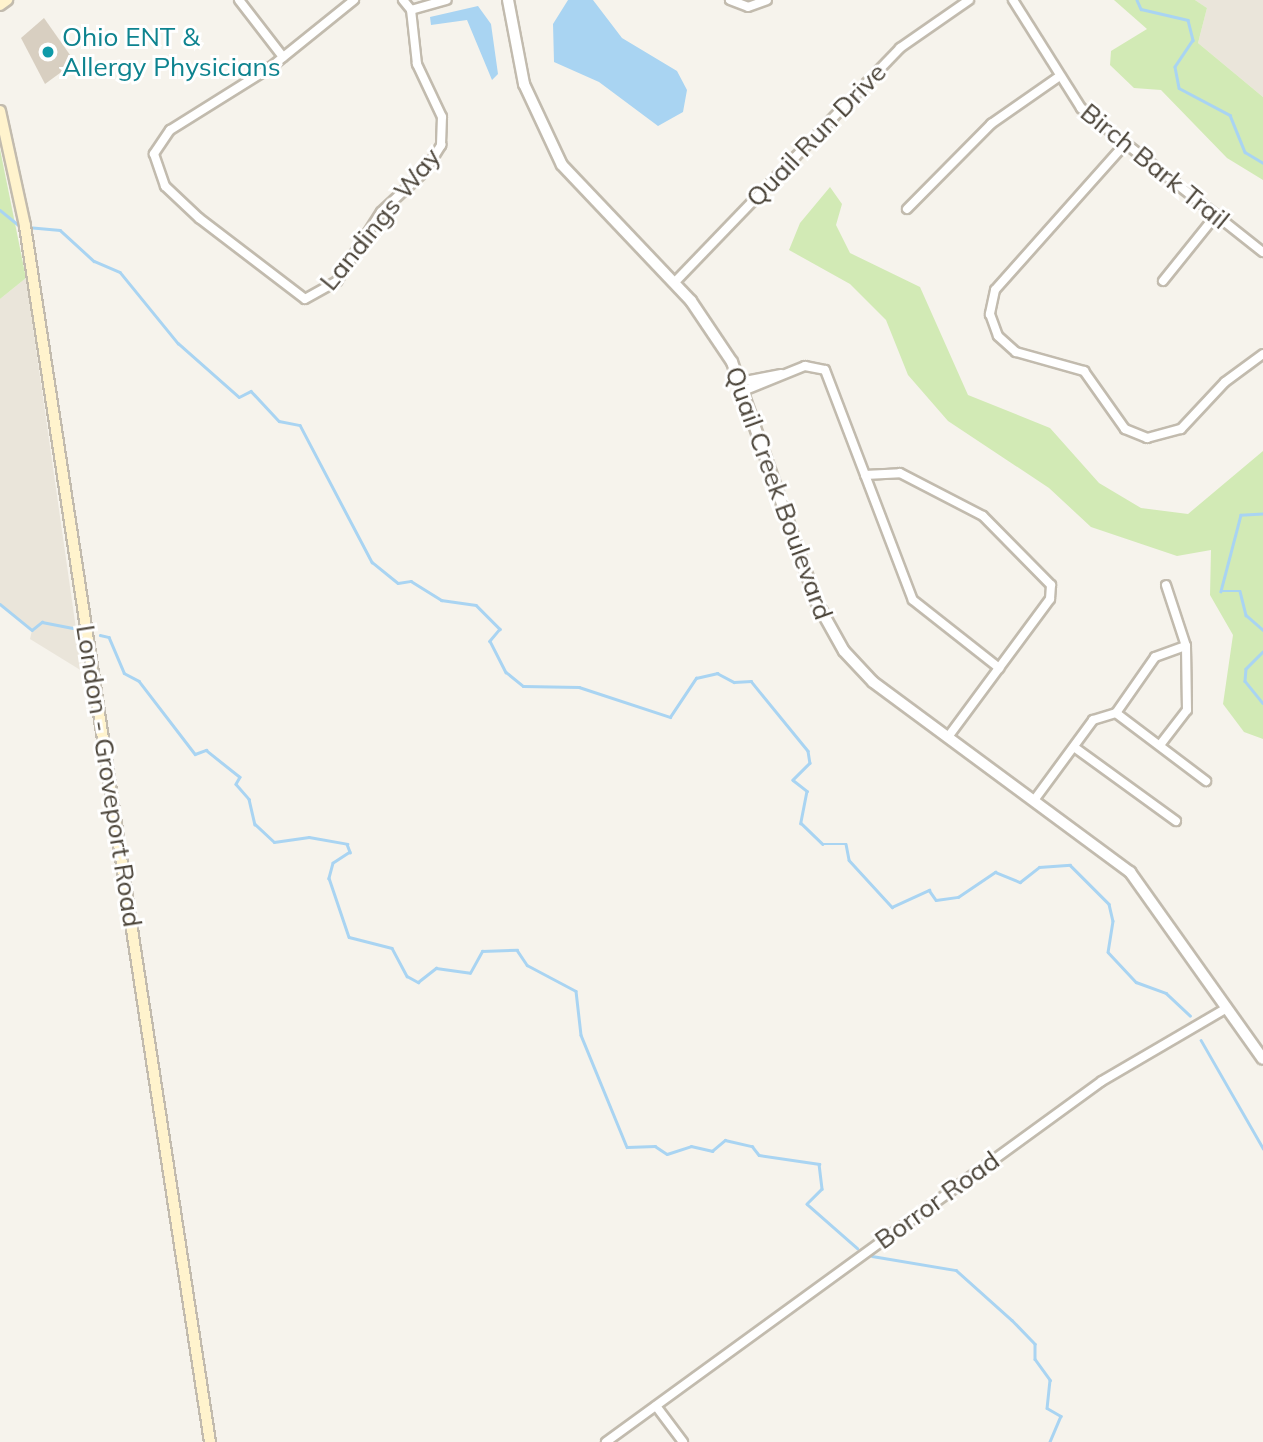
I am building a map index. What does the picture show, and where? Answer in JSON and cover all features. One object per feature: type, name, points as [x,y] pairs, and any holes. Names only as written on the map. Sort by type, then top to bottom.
[{"type":"main road","points":[[0,5],[6,0]]},
{"type":"main road","name":"London - Groveport Road","points":[[0,111],[26,229],[210,1442]]},
{"type":"street","points":[[239,0],[283,57],[354,0]]},
{"type":"street","points":[[403,0],[411,10],[447,0]]},
{"type":"street","name":"Quail Creek Boulevard","points":[[508,0],[524,83],[549,144],[580,190],[674,283],[711,325],[741,386],[827,627],[860,671],[1130,872],[1227,1008]]},
{"type":"street","points":[[730,0],[748,7],[766,0]]},
{"type":"street","name":"Quail Run Drive","points":[[674,283],[900,48],[969,0]]},
{"type":"street","name":"Birch Bark Trail","points":[[1013,0],[1057,78],[1125,144],[1263,252]]},
{"type":"street","name":"Landings Way","points":[[283,57],[170,130],[153,161],[170,190],[289,292],[305,299],[323,293],[440,145],[442,117],[417,64],[411,10]]},
{"type":"street","points":[[907,209],[991,124],[1057,78]]},
{"type":"street","points":[[1125,144],[995,290],[990,314],[998,337],[1016,352],[1084,370],[1125,429],[1147,438],[1181,429],[1263,354]]},
{"type":"street","points":[[1163,281],[1216,215]]},
{"type":"street","points":[[741,386],[812,365],[831,376],[864,475],[913,600],[999,668]]},
{"type":"street","points":[[864,475],[900,473],[956,501],[983,516],[1046,576],[1050,599],[948,737]]},
{"type":"street","points":[[1160,745],[1187,710],[1186,646],[1166,585]]},
{"type":"street","points":[[1035,799],[1093,720],[1116,713],[1155,657],[1186,646]]},
{"type":"street","points":[[1116,713],[1206,780]]},
{"type":"street","points":[[1074,747],[1177,821]]},
{"type":"street","points":[[1227,1008],[1263,1059]]},
{"type":"street","name":"Borror Road","points":[[606,1442],[1102,1081],[1227,1008]]},
{"type":"street","points":[[656,1406],[683,1442]]},
{"type":"shaded area","points":[[1195,0],[1263,0],[1263,97],[1198,43],[1207,8]]},
{"type":"shaded area","points":[[26,278],[82,671],[30,639],[32,630],[0,604],[0,299]]},
{"type":"green space","points":[[1114,0],[1195,0],[1207,8],[1198,43],[1263,97],[1263,180],[1227,158],[1161,90],[1134,88],[1110,65],[1111,51],[1147,29]]},
{"type":"green space","points":[[0,149],[26,278],[0,299]]},
{"type":"green space","points":[[830,187],[842,204],[836,225],[850,253],[920,287],[968,395],[1050,428],[1099,483],[1141,508],[1188,514],[1263,451],[1263,739],[1244,732],[1223,704],[1233,635],[1210,595],[1211,550],[1177,556],[1091,527],[1049,488],[948,421],[908,375],[886,320],[850,284],[789,250],[800,223]]},
{"type":"water","points":[[568,0],[593,0],[622,38],[677,71],[687,90],[683,112],[658,126],[599,82],[554,62],[553,24]]},
{"type":"water","points":[[478,6],[491,24],[498,74],[492,80],[467,20],[431,25],[430,17]]},
{"type":"building","name":"Ohio ENT & Allergy Physicians","points":[[44,18],[75,62],[45,84],[21,38]]},
{"type":"waterway","points":[[1137,0],[1141,9],[1188,20],[1193,40],[1175,67],[1179,88],[1230,115],[1245,152],[1263,163]]},
{"type":"waterway","points":[[0,210],[21,227]]},
{"type":"waterway","points":[[27,227],[60,230],[94,261],[120,272],[178,343],[239,397],[251,391],[279,421],[300,425],[372,562],[398,583],[411,581],[441,600],[476,605],[500,629],[490,641],[506,672],[523,686],[579,687],[670,717],[696,678],[717,673],[734,682],[751,681],[808,751],[810,763],[793,780],[807,791],[801,823],[823,844],[846,844],[849,860],[892,907],[929,890],[936,900],[958,897],[995,872],[1020,882],[1039,867],[1070,865],[1109,904],[1113,921],[1108,952],[1136,982],[1166,993],[1190,1015]]},
{"type":"waterway","points":[[1263,514],[1241,515],[1221,591],[1240,591],[1246,615],[1263,630]]},
{"type":"waterway","points":[[0,604],[32,630],[42,622],[72,628]]},
{"type":"waterway","points":[[100,635],[109,637],[124,673],[139,681],[195,754],[206,750],[240,777],[236,784],[249,799],[255,824],[274,842],[309,837],[347,844],[350,852],[333,863],[329,878],[349,937],[392,948],[407,976],[418,982],[436,968],[470,973],[482,951],[517,950],[527,965],[576,991],[581,1035],[627,1147],[655,1146],[667,1154],[691,1146],[712,1151],[725,1140],[752,1146],[759,1155],[819,1164],[822,1189],[807,1204],[857,1248]]},
{"type":"waterway","points":[[1263,652],[1246,669],[1245,681],[1263,703]]},
{"type":"waterway","points":[[1201,1040],[1263,1148]]},
{"type":"waterway","points":[[872,1256],[956,1270],[1035,1344],[1035,1359],[1050,1380],[1047,1408],[1061,1416],[1050,1442]]},
{"type":"place","name":"Ohio ENT & Allergy Physicians","points":[[48,52]]}]
